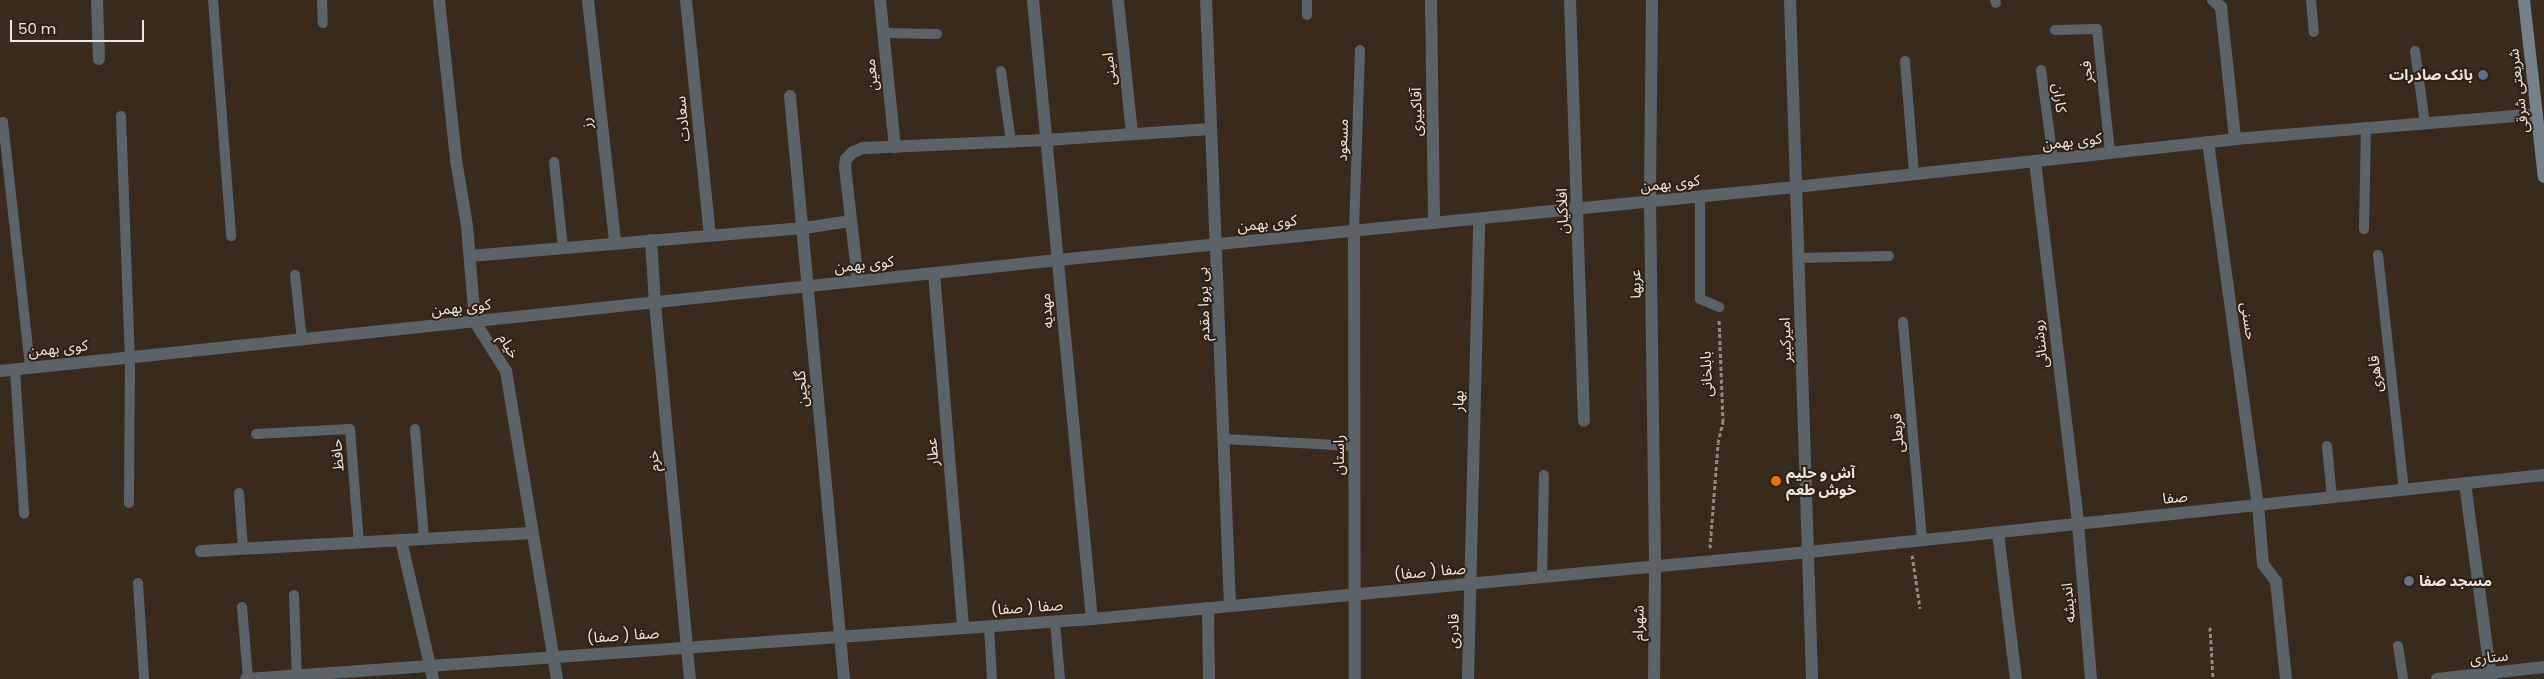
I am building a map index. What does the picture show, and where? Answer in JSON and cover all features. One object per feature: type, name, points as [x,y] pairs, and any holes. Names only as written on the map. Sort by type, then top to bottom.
[{"type":"main road","name":"شریعتی شرقی","points":[[2524,0],[2544,177]]},
{"type":"street","points":[[97,0],[99,59]]},
{"type":"street","name":"خیام","points":[[439,0],[456,160],[470,256],[475,322],[506,371],[556,679]]},
{"type":"street","name":"رز","points":[[588,0],[615,242]]},
{"type":"street","name":"سعادت","points":[[686,0],[710,235]]},
{"type":"street","name":"معین","points":[[880,0],[895,147]]},
{"type":"street","name":"مهدیه","points":[[1033,0],[1092,619]]},
{"type":"street","name":"امینی","points":[[1118,0],[1132,134]]},
{"type":"street","name":"بی پروا مقدم","points":[[1206,0],[1230,606]]},
{"type":"street","name":"آقاکبیری","points":[[1431,0],[1434,223]]},
{"type":"street","name":"افلاکیان","points":[[1570,0],[1584,421]]},
{"type":"street","name":"عربها","points":[[1652,0],[1650,202],[1655,567]]},
{"type":"street","name":"امیرکبیر","points":[[1790,0],[1812,679]]},
{"type":"street","points":[[2214,0],[2221,7],[2235,139]]},
{"type":"street","name":"گلچین","points":[[790,96],[804,228],[844,679]]},
{"type":"street","name":"کوی بهمن","points":[[0,371],[1058,260],[1700,197],[2235,139],[2537,114]]},
{"type":"street","points":[[858,281],[845,167],[846,159],[853,152],[863,148],[1011,142],[1211,129]]},
{"type":"street","name":"حسنی","points":[[2208,142],[2258,505],[2263,564],[2276,581],[2286,679]]},
{"type":"street","name":"روشنائی","points":[[2035,161],[2078,524]]},
{"type":"street","name":"بهار","points":[[1469,584],[1479,219]]},
{"type":"street","points":[[470,256],[615,242],[804,228],[851,220]]},
{"type":"street","name":"راستان","points":[[1354,231],[1356,679]]},
{"type":"street","name":"خرم","points":[[651,240],[655,302],[690,679]]},
{"type":"street","name":"عطار","points":[[934,274],[963,628]]},
{"type":"street","name":"صفا","points":[[1809,552],[2544,475]]},
{"type":"street","points":[[2465,483],[2491,676]]},
{"type":"street","name":"اندیشه","points":[[2078,524],[2091,679]]},
{"type":"street","points":[[1998,532],[2016,679]]},
{"type":"street","points":[[201,551],[532,533]]},
{"type":"street","points":[[401,540],[433,679]]},
{"type":"street","name":"صفا ( صفا)","points":[[247,679],[297,677],[429,665],[1092,619],[1809,552]]},
{"type":"street","name":"شهرام","points":[[1654,679],[1655,567]]},
{"type":"street","name":"قادری","points":[[1468,679],[1469,584]]},
{"type":"street","points":[[1208,608],[1209,679]]},
{"type":"street","name":"ستاری","points":[[2438,679],[2491,676],[2544,667]]},
{"type":"lane","points":[[213,0],[230,236]]},
{"type":"lane","points":[[322,0],[323,23]]},
{"type":"lane","points":[[1307,0],[1307,15]]},
{"type":"lane","points":[[2311,0],[2314,32]]},
{"type":"lane","name":"فجر","points":[[2055,30],[2097,29],[2110,153]]},
{"type":"lane","points":[[883,33],[937,34]]},
{"type":"lane","name":"مسعود","points":[[1354,231],[1360,50]]},
{"type":"lane","points":[[2415,51],[2425,124]]},
{"type":"lane","points":[[1906,61],[1914,174]]},
{"type":"lane","name":"کاران","points":[[2041,70],[2053,159]]},
{"type":"lane","points":[[1002,71],[1011,142]]},
{"type":"lane","points":[[121,116],[130,357],[129,503]]},
{"type":"lane","points":[[3,122],[30,368]]},
{"type":"lane","points":[[2364,228],[2366,127]]},
{"type":"lane","points":[[554,162],[563,248]]},
{"type":"lane","points":[[1700,197],[1700,299],[1719,307]]},
{"type":"lane","name":"قاهری","points":[[2378,254],[2404,489]]},
{"type":"lane","points":[[1799,258],[1889,256]]},
{"type":"lane","points":[[295,275],[302,340]]},
{"type":"lane","name":"قربعلی","points":[[1903,322],[1916,541]]},
{"type":"lane","points":[[15,369],[24,514]]},
{"type":"lane","name":"حافظ","points":[[256,434],[350,429],[358,542]]},
{"type":"lane","points":[[415,429],[424,539]]},
{"type":"lane","points":[[1224,439],[1355,446]]},
{"type":"lane","points":[[2327,446],[2332,497]]},
{"type":"lane","points":[[1542,577],[1544,475]]},
{"type":"lane","points":[[239,493],[243,549]]},
{"type":"lane","points":[[138,583],[144,679]]},
{"type":"lane","points":[[294,595],[297,677]]},
{"type":"lane","points":[[242,607],[247,679]]},
{"type":"lane","points":[[1055,622],[1060,679]]},
{"type":"lane","points":[[988,626],[992,679]]},
{"type":"lane","points":[[2398,646],[2403,679]]},
{"type":"path","name":"بابلخانی","points":[[1709,562],[1718,443],[1723,422],[1719,307]]},
{"type":"path","points":[[1916,541],[1920,608]]},
{"type":"path","points":[[2210,627],[2213,679]]},
{"type":"place","name":"بانک صادرات","points":[[2483,75]]},
{"type":"place","name":"آش و حلیم خوش طعم","points":[[1776,481]]},
{"type":"place","name":"مسجد صفا","points":[[2409,581]]}]
